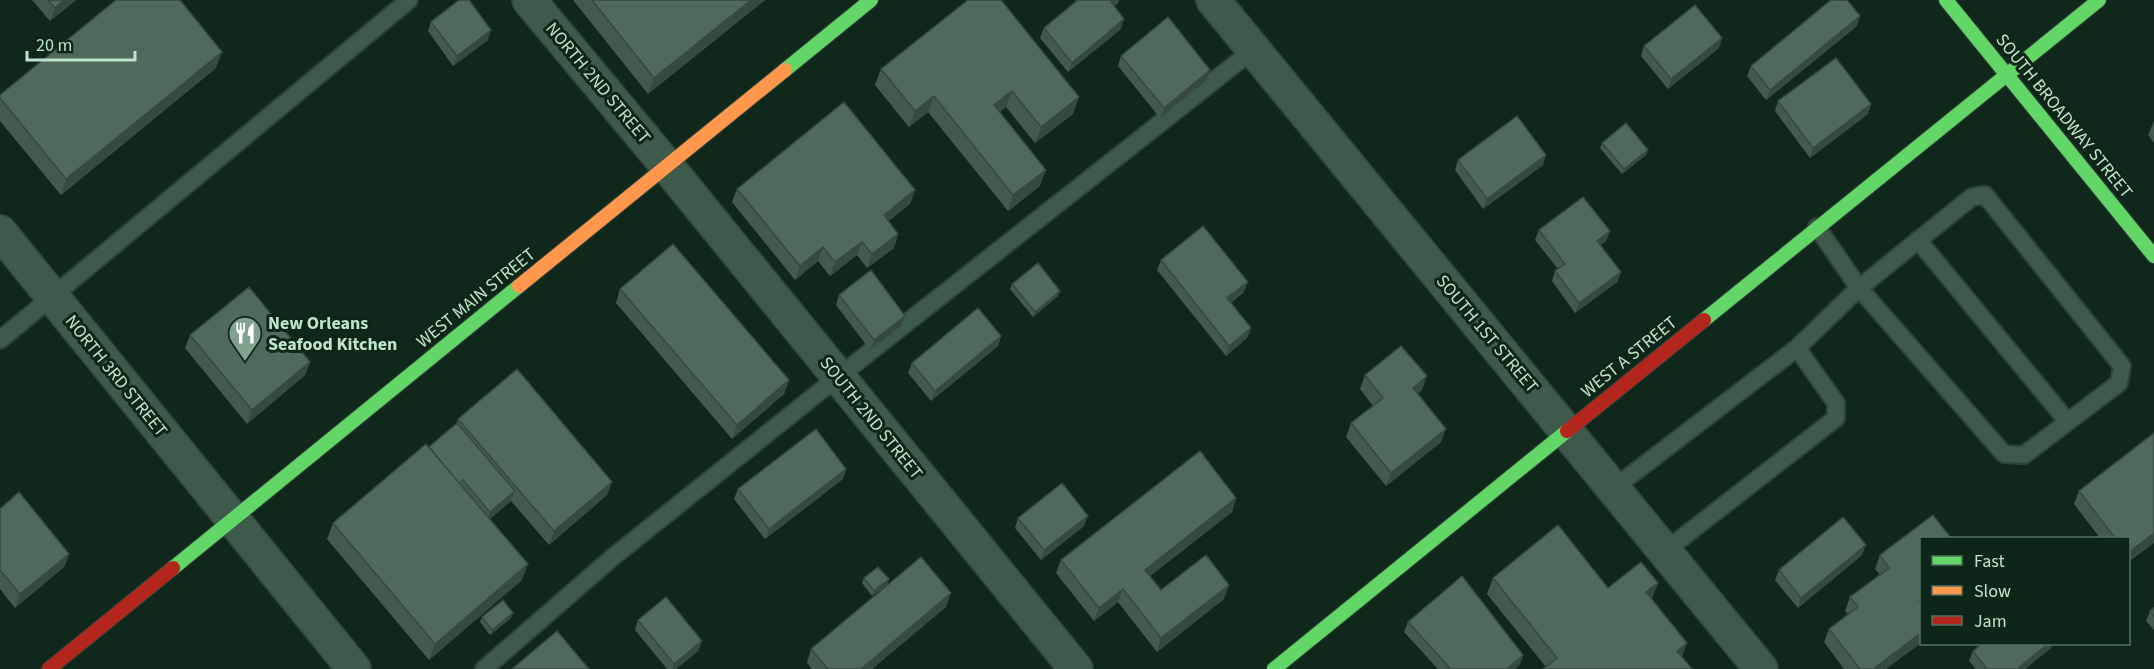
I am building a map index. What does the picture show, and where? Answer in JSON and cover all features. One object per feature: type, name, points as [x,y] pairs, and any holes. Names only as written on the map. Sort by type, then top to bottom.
[{"type":"main road","name":"WEST MAIN STREET","points":[[49,669],[871,0]]},
{"type":"main road","name":"SOUTH BROADWAY STREET","points":[[1946,0],[2154,256]]},
{"type":"main road","name":"WEST A STREET","points":[[1274,669],[2099,0]]},
{"type":"street","name":"NORTH 2ND STREET","points":[[529,0],[667,165]]},
{"type":"street","name":"SOUTH 1ST STREET","points":[[1213,0],[1761,669]]},
{"type":"street","name":"SOUTH 2ND STREET","points":[[667,165],[1076,669]]},
{"type":"street","name":"NORTH 3RD STREET","points":[[0,232],[354,669]]},
{"type":"lane","points":[[0,340],[409,0]]},
{"type":"lane","points":[[484,669],[613,557],[1253,50]]},
{"type":"lane","points":[[1614,488],[1797,348],[1859,288],[1972,196],[1985,195],[2122,366],[2120,383],[2024,455],[2004,454],[1859,288],[1817,227]]},
{"type":"lane","points":[[1918,240],[2068,422]]},
{"type":"lane","points":[[1665,551],[1836,418],[1836,403],[1797,348]]},
{"type":"building","points":[[48,0],[64,0],[55,8]]},
{"type":"building","points":[[116,0],[180,0],[222,52],[66,179],[0,98],[0,95]]},
{"type":"building","points":[[459,0],[469,0],[491,30],[457,56],[431,22]]},
{"type":"building","points":[[592,0],[751,0],[654,78]]},
{"type":"building","points":[[968,0],[1001,0],[1079,97],[1041,127],[1012,91],[994,105],[1046,170],[1013,195],[934,96],[915,111],[881,69]]},
{"type":"building","points":[[1078,0],[1113,0],[1111,2],[1124,19],[1072,63],[1044,28]]},
{"type":"building","points":[[1831,0],[1847,0],[1860,16],[1770,90],[1751,66]]},
{"type":"building","points":[[1695,5],[1722,38],[1671,79],[1644,46]]},
{"type":"building","points":[[1168,17],[1210,70],[1164,108],[1121,56]]},
{"type":"building","points":[[1836,58],[1871,104],[1813,148],[1778,101]]},
{"type":"building","points":[[844,102],[915,190],[884,215],[898,234],[872,254],[862,242],[835,262],[823,247],[800,266],[737,189]]},
{"type":"building","points":[[1517,116],[1546,155],[1487,199],[1458,160]]},
{"type":"building","points":[[1626,123],[1648,150],[1624,169],[1602,143]]},
{"type":"building","points":[[1583,197],[1610,231],[1597,241],[1621,272],[1579,303],[1555,271],[1565,264],[1539,230]]},
{"type":"building","points":[[1203,226],[1248,282],[1227,298],[1251,328],[1229,346],[1161,260]]},
{"type":"building","points":[[673,244],[789,380],[737,425],[620,289]]},
{"type":"building","points":[[1038,263],[1060,291],[1035,312],[1012,284]]},
{"type":"building","points":[[871,270],[905,316],[874,340],[839,295]]},
{"type":"building","name":"New Orleans Seafood Kitchen","points":[[249,287],[310,362],[252,410],[190,335]]},
{"type":"building","points":[[978,308],[1001,336],[935,391],[912,363]]},
{"type":"building","points":[[1401,346],[1427,376],[1413,388],[1446,429],[1391,473],[1351,423],[1383,398],[1365,375]]},
{"type":"building","points":[[517,369],[612,482],[554,531],[458,419]]},
{"type":"building","points":[[457,423],[515,491],[490,512],[463,480],[459,483],[429,447]]},
{"type":"building","points":[[816,429],[846,469],[769,529],[738,489]]},
{"type":"building","points":[[2154,433],[2154,533],[2130,551],[2130,537],[2114,537],[2079,491]]},
{"type":"building","points":[[426,444],[528,564],[435,644],[333,523]]},
{"type":"building","points":[[1200,451],[1236,498],[1145,570],[1161,590],[1206,555],[1229,585],[1161,638],[1123,589],[1099,608],[1061,560]]},
{"type":"building","points":[[1062,483],[1088,516],[1044,550],[1018,518]]},
{"type":"building","points":[[19,492],[69,554],[20,594],[0,570],[0,509]]},
{"type":"building","points":[[1933,515],[1950,537],[1920,537],[1920,634],[1873,669],[1860,669],[1829,629],[1858,607],[1850,597],[1889,568],[1880,555]]},
{"type":"building","points":[[1843,517],[1866,545],[1801,598],[1779,570]]},
{"type":"building","points":[[1558,525],[1608,588],[1641,562],[1658,583],[1646,592],[1687,643],[1677,651],[1692,669],[1543,669],[1557,658],[1493,578]]},
{"type":"building","points":[[921,557],[951,593],[861,669],[828,669],[811,649]]},
{"type":"building","points":[[878,567],[889,579],[874,591],[864,578]]},
{"type":"building","points":[[1462,576],[1523,655],[1507,669],[1451,669],[1408,622]]},
{"type":"building","points":[[666,597],[702,641],[674,664],[638,620]]},
{"type":"building","points":[[503,600],[513,613],[492,630],[482,617]]},
{"type":"building","points":[[557,631],[589,669],[512,669]]},
{"type":"building","points":[[1981,645],[2047,645],[2017,669],[1987,669],[1973,651]]},
{"type":"traffic: fast","points":[[785,70],[871,0]]},
{"type":"traffic: fast","points":[[1946,0],[2154,256]]},
{"type":"traffic: fast","points":[[1704,320],[2099,0]]},
{"type":"traffic: fast","points":[[173,568],[519,286]]},
{"type":"traffic: fast","points":[[1274,669],[1567,431]]},
{"type":"traffic: slow","points":[[519,286],[785,70]]},
{"type":"traffic: jam","points":[[1567,431],[1704,320]]},
{"type":"traffic: jam","points":[[49,669],[173,568]]},
{"type":"place","name":"New Orleans Seafood Kitchen","points":[[245,362]]}]
